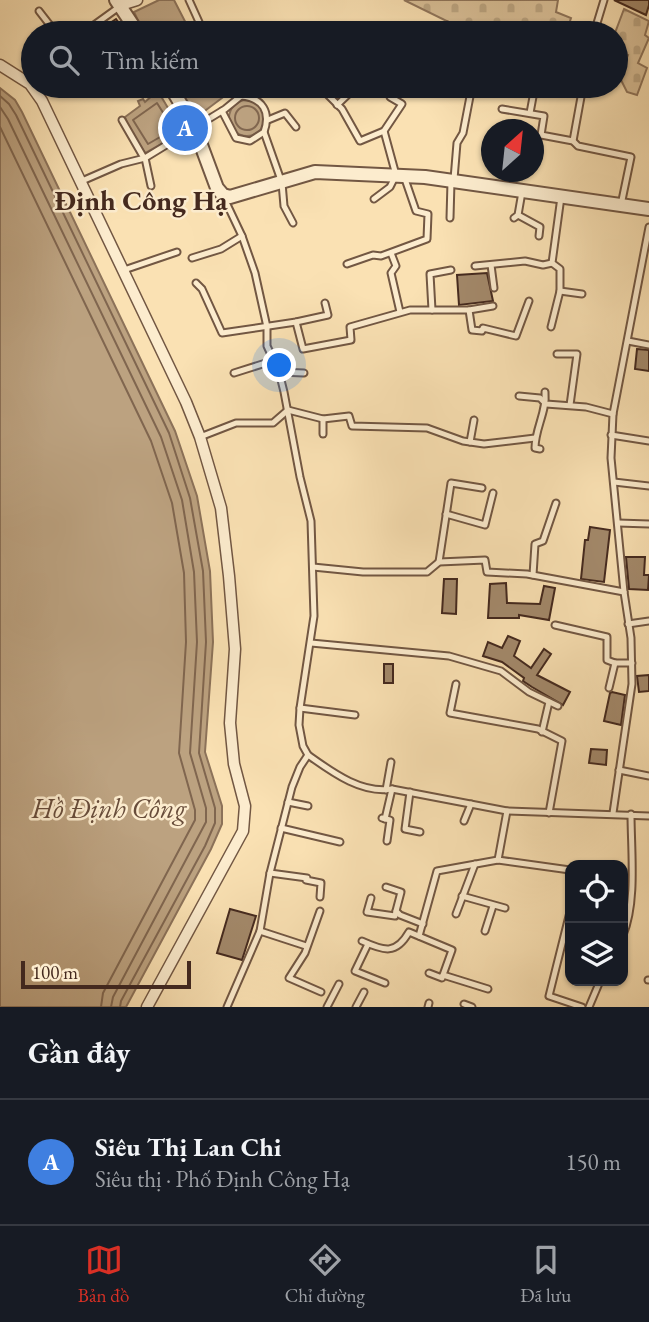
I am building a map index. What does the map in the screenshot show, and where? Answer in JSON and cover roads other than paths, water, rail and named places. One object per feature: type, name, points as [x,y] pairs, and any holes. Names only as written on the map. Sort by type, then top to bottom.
[{"type":"street","points":[[131,21],[119,2],[137,0]]},
{"type":"street","points":[[0,65],[21,78]]},
{"type":"street","points":[[39,98],[82,181],[200,437],[220,508],[229,576],[235,649],[230,723],[234,764],[246,806],[243,831],[147,1007]]},
{"type":"street","points":[[177,98],[194,126],[217,188],[223,195],[230,197],[315,172],[400,176],[649,209]]},
{"type":"lane","points":[[189,0],[199,21]]},
{"type":"lane","points":[[598,21],[604,0]]},
{"type":"lane","points":[[97,21],[119,2]]},
{"type":"lane","points":[[38,11],[46,21]]},
{"type":"lane","points":[[82,181],[121,164],[144,158],[222,111],[238,98]]},
{"type":"lane","points":[[248,98],[258,101],[267,110],[268,120],[264,132],[282,183],[284,206],[293,223]]},
{"type":"lane","points":[[330,98],[348,118],[360,141],[384,131],[402,104],[392,98]]},
{"type":"lane","points":[[337,105],[344,98]]},
{"type":"lane","points":[[450,218],[457,143],[463,133],[470,98]]},
{"type":"lane","points":[[530,113],[533,98]]},
{"type":"lane","points":[[573,141],[581,98]]},
{"type":"lane","points":[[502,109],[544,116],[541,135],[631,157],[621,205]]},
{"type":"lane","points":[[222,111],[236,138],[250,141],[264,132]]},
{"type":"lane","points":[[268,120],[285,113],[296,127]]},
{"type":"lane","points":[[122,120],[144,158],[151,186]]},
{"type":"lane","points":[[347,264],[373,255],[391,253],[427,239],[428,214],[415,211],[384,131]]},
{"type":"lane","points":[[374,199],[400,176]]},
{"type":"lane","points":[[522,192],[516,216],[540,227],[539,236]]},
{"type":"lane","points":[[223,195],[255,273],[267,327],[267,346],[279,372],[311,521],[314,616],[300,708],[300,735],[308,754],[352,783],[389,790],[507,811],[649,816]]},
{"type":"lane","points":[[552,263],[561,197]]},
{"type":"lane","points":[[613,813],[632,684],[632,663],[611,435],[649,227]]},
{"type":"lane","points":[[191,258],[221,249],[242,236]]},
{"type":"lane","points":[[124,270],[177,252]]},
{"type":"lane","points":[[391,253],[396,266],[391,273],[400,312]]},
{"type":"lane","points":[[475,266],[525,261],[543,265],[552,263],[560,269],[560,291],[551,327]]},
{"type":"lane","points":[[491,265],[494,288]]},
{"type":"lane","points":[[432,310],[430,274],[451,270]]},
{"type":"lane","points":[[196,283],[202,289],[222,333],[328,315],[324,303]]},
{"type":"lane","points":[[560,291],[582,294]]},
{"type":"lane","points":[[469,310],[472,330],[482,331],[483,328],[516,336],[528,316],[529,301]]},
{"type":"lane","points":[[296,322],[303,349],[351,340],[350,327],[400,312],[469,310],[493,306]]},
{"type":"lane","points":[[628,341],[649,345]]},
{"type":"lane","points":[[557,354],[576,354],[570,405]]},
{"type":"lane","points":[[234,373],[272,361]]},
{"type":"lane","points":[[279,372],[304,373]]},
{"type":"lane","points":[[540,449],[536,448],[535,438],[546,404],[545,391]]},
{"type":"lane","points":[[519,396],[540,398],[546,404],[570,405],[614,414]]},
{"type":"lane","points":[[200,437],[236,423],[273,423],[288,410]]},
{"type":"lane","points":[[288,410],[323,419],[349,416],[352,426],[427,428],[484,444],[535,438]]},
{"type":"lane","points":[[323,419],[323,434]]},
{"type":"lane","points":[[470,442],[474,420]]},
{"type":"lane","points":[[611,435],[649,441]]},
{"type":"lane","points":[[439,562],[451,482],[482,488]]},
{"type":"lane","points":[[614,482],[649,486]]},
{"type":"lane","points":[[446,514],[485,525],[494,493]]},
{"type":"lane","points":[[533,575],[535,544],[542,541],[556,503]]},
{"type":"lane","points":[[618,523],[649,524]]},
{"type":"lane","points":[[313,567],[363,572],[427,572],[439,562],[485,560],[487,572],[533,575],[624,592]]},
{"type":"lane","points":[[628,624],[649,621]]},
{"type":"lane","points":[[555,625],[607,637],[607,660],[632,663]]},
{"type":"lane","points":[[311,643],[449,656],[501,671],[558,706]]},
{"type":"lane","points":[[610,688],[615,663]]},
{"type":"lane","points":[[456,684],[450,713],[542,732],[562,741],[549,813]]},
{"type":"lane","points":[[542,732],[549,702]]},
{"type":"lane","points":[[300,708],[355,715]]},
{"type":"lane","points":[[230,1006],[260,931],[281,828],[295,778],[308,754]]},
{"type":"lane","points":[[387,841],[390,820],[384,819],[391,762]]},
{"type":"lane","points":[[619,770],[649,776]]},
{"type":"lane","points":[[410,792],[405,829],[421,832]]},
{"type":"lane","points":[[288,803],[308,806]]},
{"type":"lane","points":[[464,821],[471,804]]},
{"type":"lane","points":[[498,860],[507,811]]},
{"type":"lane","points":[[628,923],[632,871],[631,814]]},
{"type":"lane","points":[[281,828],[341,842]]},
{"type":"lane","points":[[419,936],[436,871],[498,860],[565,869]]},
{"type":"lane","points":[[456,914],[475,864]]},
{"type":"lane","points":[[270,873],[307,878],[306,880],[321,883],[320,897]]},
{"type":"lane","points":[[371,898],[366,912],[395,916],[401,892],[386,887]]},
{"type":"lane","points":[[463,896],[505,908]]},
{"type":"lane","points":[[485,931],[493,906]]},
{"type":"lane","points":[[320,911],[304,954],[289,978],[321,992]]},
{"type":"lane","points":[[396,911],[422,924]]},
{"type":"lane","points":[[567,923],[549,996],[582,1007]]},
{"type":"lane","points":[[260,931],[306,946]]},
{"type":"lane","points":[[385,983],[355,971],[365,943],[391,950],[398,947],[409,932],[452,950],[442,978],[429,973]]},
{"type":"lane","points":[[443,975],[488,989]]},
{"type":"lane","points":[[327,1007],[338,984]]},
{"type":"lane","points":[[589,1007],[598,986]]},
{"type":"lane","points":[[356,1007],[364,992]]},
{"type":"lane","points":[[464,1004],[472,1007]]},
{"type":"water","points":[[159,0],[174,0],[185,21],[138,21],[134,12]]},
{"type":"water","name":"Hồ Định Công","points":[[0,88],[15,100],[22,112],[175,431],[197,496],[210,571],[213,642],[205,752],[222,806],[222,824],[126,1007],[0,1007]]},
{"type":"water","points":[[150,98],[162,98],[180,128],[172,138],[145,153],[125,117],[140,106],[138,101],[143,99],[145,102]]},
{"type":"water","points":[[183,98],[222,98],[198,116],[194,116]]},
{"type":"water","points":[[247,100],[260,105],[265,118],[260,131],[247,136],[234,131],[229,118],[234,105]]},
{"type":"place","name":"Siêu Thị Lan Chi","points":[[185,128]]},
{"type":"district","name":"Định Công Hạ","points":[[141,200]]}]
